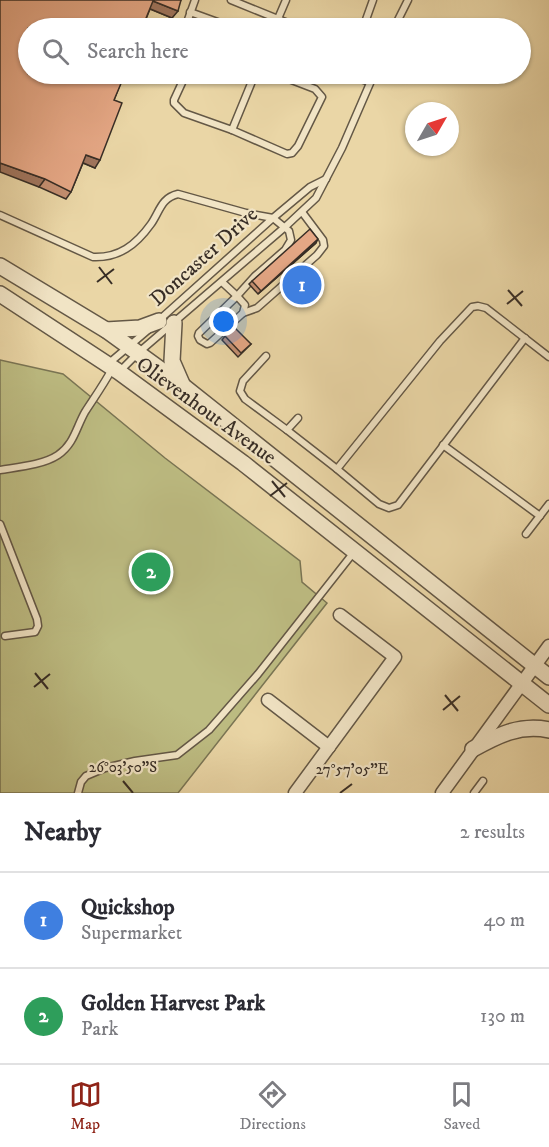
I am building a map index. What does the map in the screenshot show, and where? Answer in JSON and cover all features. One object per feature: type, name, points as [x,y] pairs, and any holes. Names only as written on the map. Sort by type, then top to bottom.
[{"type":"street","name":"Olievenhout Avenue","points":[[0,266],[106,330],[182,385],[549,677]]},
{"type":"street","name":"Olievenhout Avenue","points":[[0,294],[113,369],[243,463],[549,705]]},
{"type":"street","points":[[106,330],[140,328],[159,321]]},
{"type":"street","points":[[174,323],[172,361],[182,385]]},
{"type":"street","points":[[302,791],[329,747],[395,657],[340,615]]},
{"type":"street","points":[[442,793],[520,682],[549,646]]},
{"type":"street","points":[[267,700],[329,747]]},
{"type":"street","points":[[473,749],[508,731],[537,727],[549,730]]},
{"type":"lane","points":[[188,18],[195,0]]},
{"type":"lane","points":[[231,0],[276,18]]},
{"type":"lane","points":[[278,18],[286,0]]},
{"type":"lane","points":[[367,18],[374,0]]},
{"type":"lane","points":[[399,18],[408,0]]},
{"type":"lane","points":[[190,12],[206,18]]},
{"type":"lane","points":[[181,84],[174,103],[184,113],[232,130],[287,154],[295,150],[322,97],[315,89],[302,84]]},
{"type":"lane","points":[[232,130],[251,84]]},
{"type":"lane","name":"Doncaster Drive","points":[[113,369],[134,350],[174,323],[316,198],[342,148],[369,84]]},
{"type":"lane","name":"Doncaster Drive","points":[[113,369],[134,350],[159,321],[273,218],[310,187],[326,179]]},
{"type":"lane","points":[[0,215],[93,257],[108,258],[135,242],[151,224],[163,202],[170,196],[178,194],[229,209],[273,218],[285,227],[291,236],[289,244],[200,333],[198,338],[204,343],[210,343],[243,313],[257,308],[317,255],[324,246],[323,240],[302,212]]},
{"type":"lane","points":[[222,282],[245,305],[243,313]]},
{"type":"lane","points":[[337,469],[440,341],[472,307],[486,308],[549,357]]},
{"type":"lane","points":[[266,356],[243,381],[240,391],[245,399],[379,504],[389,508],[398,505],[525,338]]},
{"type":"lane","points":[[0,470],[37,463],[57,456],[66,448],[75,438],[84,415],[113,369]]},
{"type":"lane","points":[[287,430],[298,418]]},
{"type":"lane","points":[[443,445],[540,516]]},
{"type":"lane","points":[[526,534],[549,504]]},
{"type":"lane","points":[[0,524],[38,619],[38,626],[34,632],[5,636]]},
{"type":"lane","points":[[78,793],[81,782],[94,772],[135,761],[177,755],[209,730],[258,674],[354,552]]},
{"type":"lane","points":[[474,793],[483,781]]},
{"type":"shaded area","points":[[0,360],[63,374],[165,458],[300,561],[302,582],[327,603],[178,793],[0,793]]},
{"type":"building","points":[[0,0],[181,0],[178,11],[153,1],[146,18],[18,18],[18,84],[121,84],[114,100],[122,103],[100,160],[86,155],[71,192],[45,179],[0,163]]},
{"type":"building","points":[[310,229],[318,239],[261,291],[252,281]]},
{"type":"building","points":[[234,327],[251,344],[241,353],[225,336]]},
{"type":"place","name":"Quickshop","points":[[302,285]]},
{"type":"place","name":"Golden Harvest Park","points":[[151,572]]}]
